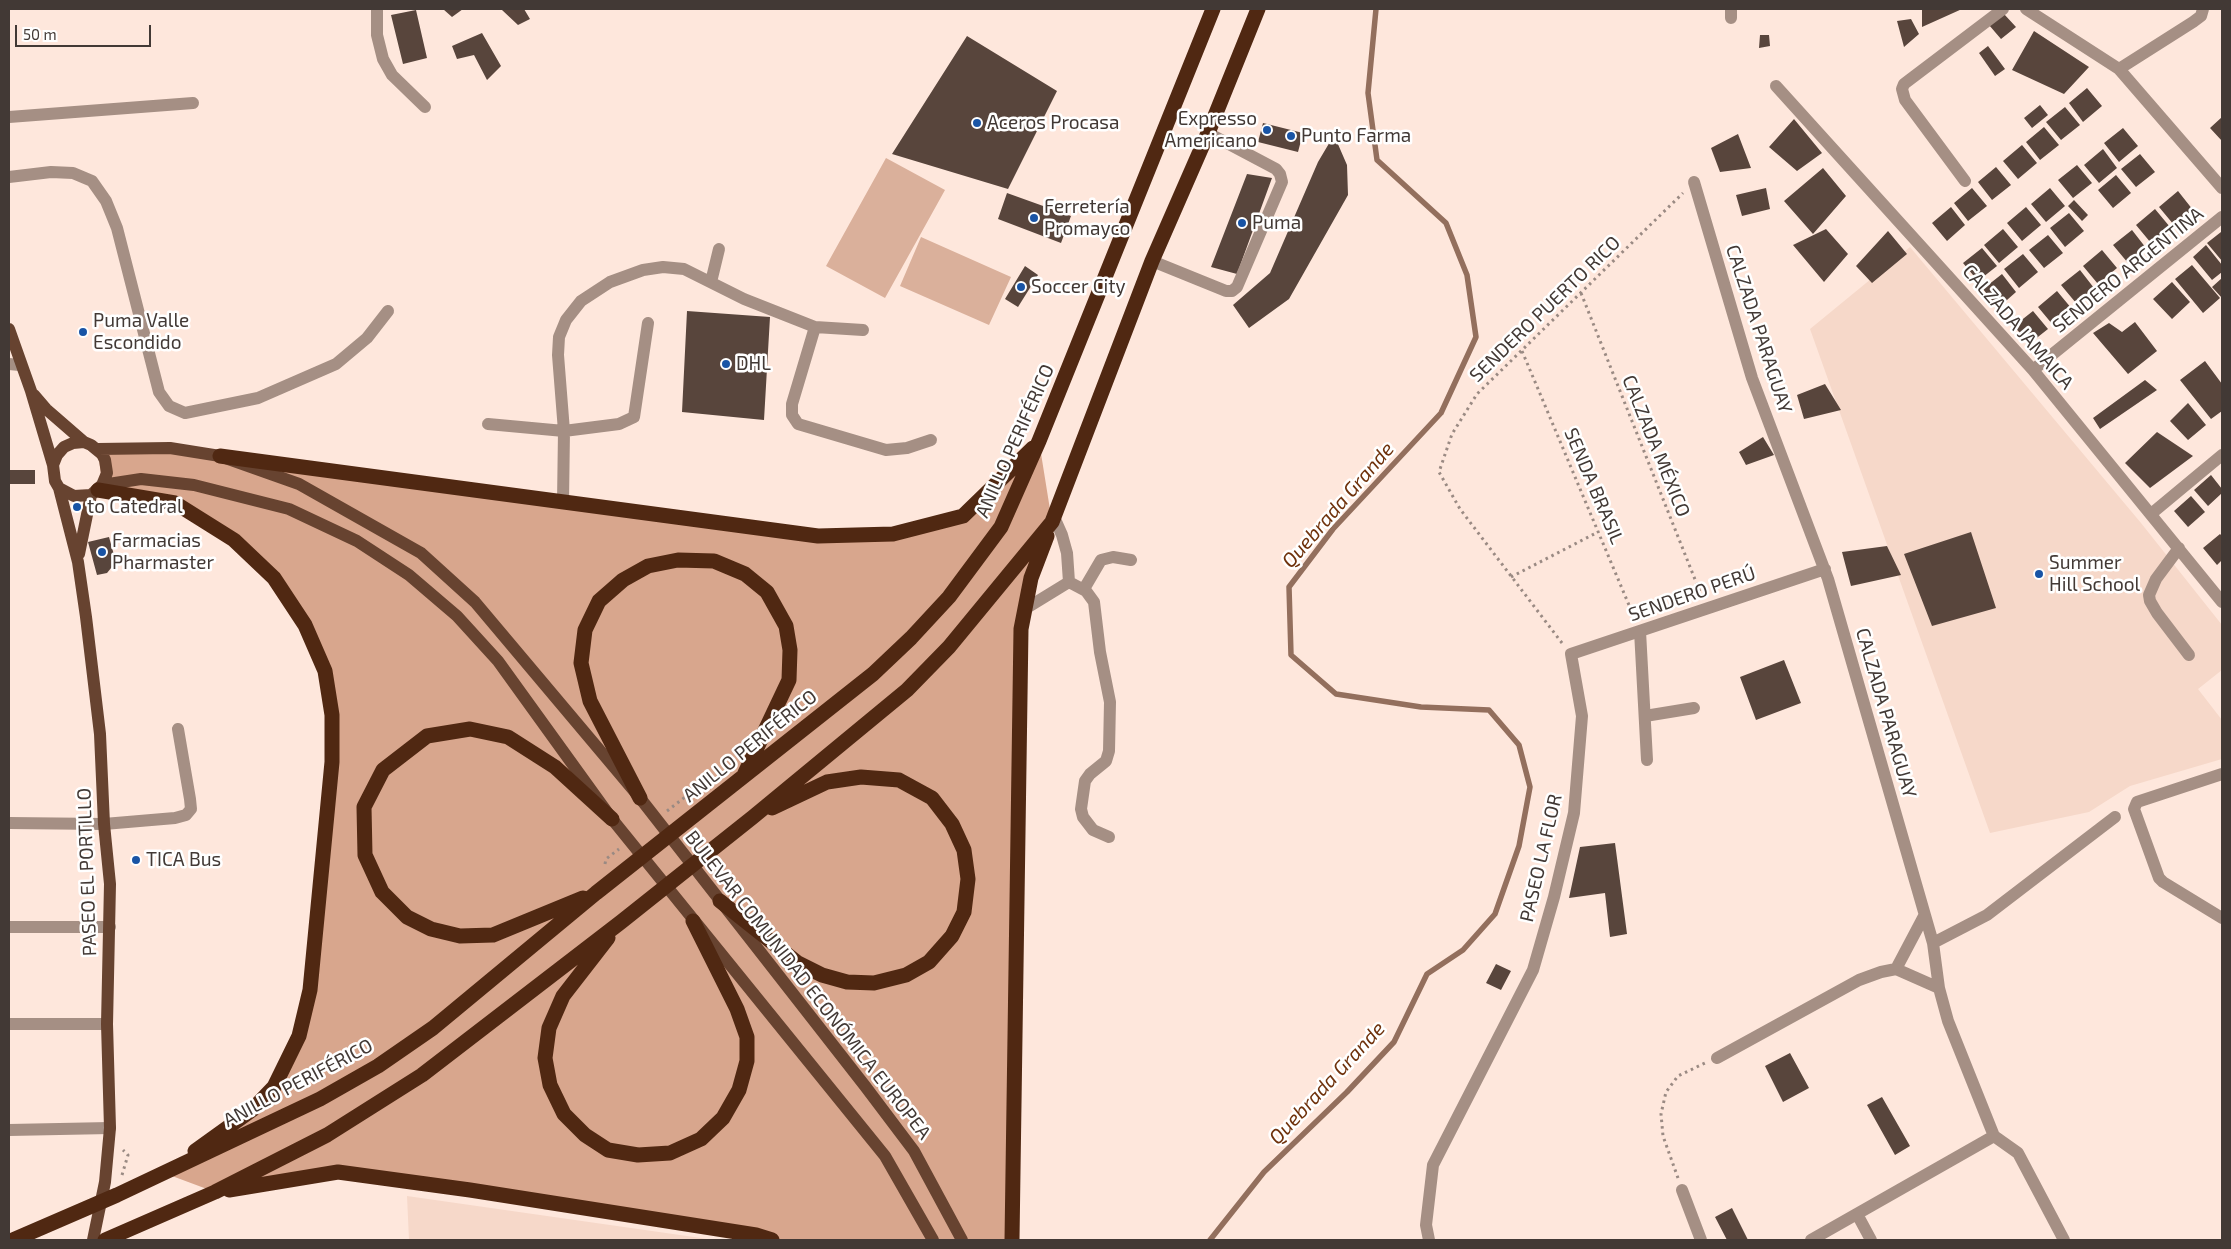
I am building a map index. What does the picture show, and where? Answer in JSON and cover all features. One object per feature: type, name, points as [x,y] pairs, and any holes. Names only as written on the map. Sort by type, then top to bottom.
[{"type":"highway","name":"ANILLO PERIFÉRICO","points":[[13,1240],[164,1173],[320,1099],[378,1066],[433,1028],[596,893],[873,674],[912,638],[949,597],[1001,526],[1039,441],[1213,9]]},
{"type":"highway","points":[[1012,1240],[1021,628],[1031,578],[1152,261],[1208,133],[1258,9]]},
{"type":"highway","points":[[220,456],[818,536],[893,534],[963,516],[1039,441]]},
{"type":"highway","points":[[97,490],[175,503],[234,540],[274,578],[305,625],[325,671],[332,715],[332,762],[310,990],[299,1036],[274,1087],[252,1110],[164,1173]]},
{"type":"highway","points":[[106,1240],[215,1192],[327,1135],[422,1075],[753,817],[906,690],[978,615],[1053,520]]},
{"type":"highway","points":[[640,798],[590,701],[580,663],[585,630],[599,601],[623,580],[648,566],[678,560],[714,561],[745,574],[767,592],[786,626],[790,650],[789,680],[743,776]]},
{"type":"highway","points":[[596,893],[493,935],[460,936],[431,929],[407,917],[382,892],[365,855],[364,807],[384,770],[427,736],[470,729],[508,737],[555,767],[612,819]]},
{"type":"highway","points":[[720,901],[798,963],[822,975],[847,982],[874,983],[906,975],[929,962],[952,936],[964,912],[968,879],[964,850],[952,824],[932,798],[899,780],[861,777],[826,782],[753,817]]},
{"type":"highway","points":[[620,922],[563,996],[549,1028],[545,1058],[550,1085],[564,1114],[585,1136],[608,1150],[638,1155],[670,1153],[701,1139],[723,1118],[739,1090],[747,1061],[747,1037],[737,1009],[693,921]]},
{"type":"highway","points":[[215,1192],[338,1172],[510,1196],[756,1235],[772,1240]]},
{"type":"main road","points":[[9,330],[14,364],[31,391],[46,409],[84,442],[98,449],[106,460],[107,473],[97,490]]},
{"type":"main road","points":[[31,391],[53,465],[54,481],[59,488],[74,496],[141,479],[194,485],[289,508],[364,546],[409,575],[457,616],[498,661],[612,819],[885,1156],[933,1240]]},
{"type":"main road","points":[[53,465],[57,455],[64,448],[73,443],[84,442]]},
{"type":"main road","name":"BULEVAR COMUNIDAD ECONÓMICA EUROPEA","points":[[98,449],[170,448],[220,456],[299,484],[421,553],[475,602],[640,798],[859,1078],[914,1151],[962,1240]]},
{"type":"main road","name":"PASEO EL PORTILLO","points":[[59,488],[78,562],[100,734],[104,824],[110,884],[107,1024],[110,1128],[106,1182],[93,1240]]},
{"type":"main road","name":"PASEO EL PORTILLO","points":[[78,562],[97,490]]},
{"type":"street","points":[[377,9],[377,35],[383,59],[392,75],[425,107]]},
{"type":"street","points":[[1965,182],[1905,100],[1902,89],[1904,84],[2002,9]]},
{"type":"street","points":[[2026,9],[2119,69],[2222,188]]},
{"type":"street","points":[[2119,69],[2193,22],[2201,16],[2204,9]]},
{"type":"street","name":"CALZADA JAMAICA","points":[[1776,86],[2033,370],[2222,602]]},
{"type":"street","points":[[9,116],[193,103]]},
{"type":"street","points":[[1152,261],[1226,291],[1232,291],[1237,287],[1282,182],[1280,174],[1276,169],[1208,133]]},
{"type":"street","points":[[9,177],[50,172],[73,172],[92,182],[101,194],[117,228],[159,392],[169,406],[185,413],[258,398],[329,367],[367,338],[388,311]]},
{"type":"street","name":"CALZADA PARAGUAY","points":[[1694,182],[1752,378],[1825,569],[1933,943],[1940,988],[1948,1021],[1994,1136]]},
{"type":"street","name":"SENDERO ARGENTINA","points":[[2033,370],[2222,217]]},
{"type":"street","points":[[711,282],[719,249]]},
{"type":"street","points":[[563,502],[564,431],[558,354],[560,337],[566,320],[581,301],[610,282],[643,270],[663,266],[684,269],[744,299],[815,327],[863,330]]},
{"type":"street","points":[[488,424],[564,431],[619,424],[634,417],[648,323]]},
{"type":"street","points":[[815,327],[792,404],[792,415],[798,424],[886,450],[907,448],[931,440]]},
{"type":"street","points":[[2150,514],[2222,455]]},
{"type":"street","points":[[1053,520],[1062,535],[1067,553],[1069,582]]},
{"type":"street","points":[[2179,548],[2156,579],[2149,595],[2150,602],[2157,613],[2189,655]]},
{"type":"street","points":[[1084,589],[1101,560],[1114,557],[1131,560]]},
{"type":"street","name":"SENDERO PERÚ","points":[[1571,654],[1825,569]]},
{"type":"street","points":[[1069,582],[1084,589],[1094,602],[1100,652],[1110,702],[1108,757],[1085,781],[1081,809],[1083,817],[1093,830],[1109,837]]},
{"type":"street","points":[[1025,610],[1069,582]]},
{"type":"street","points":[[1640,631],[1647,760]]},
{"type":"street","name":"PASEO LA FLOR","points":[[1429,1240],[1426,1225],[1433,1165],[1533,970],[1554,897],[1574,813],[1582,716],[1571,654]]},
{"type":"street","points":[[1645,716],[1694,708]]},
{"type":"street","points":[[9,823],[104,824],[175,818],[186,815],[191,809],[178,729]]},
{"type":"street","points":[[2222,774],[2137,802],[2134,809],[2163,882],[2222,918]]},
{"type":"street","points":[[1933,943],[1987,915],[2115,817]]},
{"type":"street","points":[[1896,969],[1924,916]]},
{"type":"street","points":[[9,927],[110,927]]},
{"type":"street","points":[[1717,1058],[1859,980],[1896,969],[1940,988]]},
{"type":"street","points":[[9,1024],[107,1024]]},
{"type":"street","points":[[9,1130],[46,1131],[110,1128]]},
{"type":"street","points":[[1811,1240],[1994,1136],[2018,1153],[2064,1240]]},
{"type":"street","points":[[1682,1190],[1700,1240]]},
{"type":"street","points":[[1857,1214],[1871,1240]]},
{"type":"path","name":"SENDERO PUERTO RICO","points":[[1511,576],[1460,509],[1439,472],[1452,434],[1477,394],[1694,182]]},
{"type":"path","name":"CALZADA MÉXICO","points":[[1581,293],[1706,609]]},
{"type":"path","name":"SENDA BRASIL","points":[[1522,351],[1640,631]]},
{"type":"path","points":[[1571,654],[1511,576],[1598,532]]},
{"type":"path","points":[[1682,1190],[1663,1136],[1661,1114],[1666,1092],[1678,1076],[1717,1058]]},
{"type":"shaded area","points":[[886,158],[945,190],[885,298],[826,266]]},
{"type":"shaded area","points":[[921,237],[1011,277],[989,325],[900,286]]},
{"type":"shaded area","name":"Summer Hill School","points":[[1910,247],[2141,523],[2222,625],[2222,670],[2198,689],[2222,720],[2222,759],[2130,786],[2089,812],[1990,833],[1810,329]]},
{"type":"shaded area","points":[[1039,441],[1052,522],[1021,629],[1013,1240],[772,1240],[338,1172],[215,1192],[164,1173],[252,1110],[299,1036],[332,762],[325,671],[274,578],[175,503],[102,485],[98,449],[171,448],[818,536],[893,534],[963,516]]},
{"type":"shaded area","points":[[407,1196],[701,1238],[712,1240],[409,1240]]},
{"type":"building","points":[[443,9],[463,9],[452,17]]},
{"type":"building","points":[[503,9],[524,9],[530,19],[518,25]]},
{"type":"building","points":[[1922,9],[1962,9],[1922,27]]},
{"type":"building","points":[[416,10],[427,58],[403,64],[391,15]]},
{"type":"building","points":[[2004,14],[2016,27],[2001,39],[1989,25]]},
{"type":"building","points":[[1911,19],[1919,34],[1904,47],[1897,21]]},
{"type":"building","points":[[2034,31],[2089,67],[2064,94],[2012,70]]},
{"type":"building","points":[[482,33],[501,66],[487,80],[474,55],[457,59],[452,46]]},
{"type":"building","points":[[1760,35],[1769,35],[1770,46],[1759,48]]},
{"type":"building","name":"Aceros Procasa","points":[[967,36],[1057,91],[1008,189],[892,154]]},
{"type":"building","points":[[1988,46],[2005,69],[1995,76],[1979,53]]},
{"type":"building","points":[[2087,88],[2102,106],[2083,122],[2069,103]]},
{"type":"building","points":[[2040,105],[2048,115],[2032,128],[2024,118]]},
{"type":"building","points":[[2065,107],[2080,125],[2061,140],[2046,122]]},
{"type":"building","points":[[2222,117],[2222,141],[2210,128]]},
{"type":"building","points":[[1794,119],[1822,153],[1797,171],[1769,147]]},
{"type":"building","points":[[1263,123],[1303,133],[1298,152],[1258,142]]},
{"type":"building","points":[[2044,127],[2059,145],[2040,160],[2026,142]]},
{"type":"building","points":[[2123,128],[2138,146],[2119,162],[2104,143]]},
{"type":"building","points":[[1738,134],[1751,168],[1720,172],[1711,148]]},
{"type":"building","points":[[1334,135],[1347,165],[1348,195],[1289,299],[1249,328],[1233,305],[1270,273],[1318,162]]},
{"type":"building","points":[[2022,145],[2037,163],[2018,179],[2003,161]]},
{"type":"building","points":[[2103,149],[2117,168],[2099,183],[2084,165]]},
{"type":"building","points":[[2140,154],[2155,172],[2136,187],[2121,169]]},
{"type":"building","points":[[2077,165],[2092,183],[2073,198],[2058,180]]},
{"type":"building","points":[[1996,167],[2011,185],[1992,200],[1978,182]]},
{"type":"building","points":[[1823,168],[1846,196],[1813,234],[1784,201]]},
{"type":"building","name":"Puma","points":[[1247,174],[1272,178],[1237,274],[1211,267]]},
{"type":"building","points":[[2116,175],[2131,193],[2113,208],[2098,190]]},
{"type":"building","points":[[1766,188],[1770,209],[1742,216],[1736,195]]},
{"type":"building","points":[[1972,188],[1987,206],[1968,221],[1954,203]]},
{"type":"building","points":[[2050,188],[2065,206],[2046,222],[2031,204]]},
{"type":"building","points":[[2178,191],[2193,210],[2174,225],[2159,207]]},
{"type":"building","name":"Ferretería Promayco","points":[[1007,193],[1071,216],[1061,243],[998,219]]},
{"type":"building","points":[[2074,200],[2088,215],[2082,221],[2068,206]]},
{"type":"building","points":[[1951,207],[1965,225],[1947,241],[1932,223]]},
{"type":"building","points":[[2026,207],[2041,225],[2022,241],[2007,223]]},
{"type":"building","points":[[2155,209],[2170,227],[2151,243],[2136,225]]},
{"type":"building","points":[[2069,213],[2084,231],[2065,247],[2050,228]]},
{"type":"building","points":[[1826,229],[1848,254],[1824,282],[1793,245]]},
{"type":"building","points":[[2003,229],[2018,247],[1999,263],[1984,245]]},
{"type":"building","points":[[2132,230],[2146,248],[2128,263],[2113,245]]},
{"type":"building","points":[[1888,231],[1907,254],[1872,283],[1856,266]]},
{"type":"building","points":[[2221,232],[2222,234],[2222,261],[2207,243]]},
{"type":"building","points":[[2048,235],[2063,253],[2044,268],[2029,250]]},
{"type":"building","points":[[2206,245],[2222,265],[2222,272],[2212,280],[2193,257]]},
{"type":"building","points":[[1982,248],[1997,266],[1978,281],[1963,263]]},
{"type":"building","points":[[2102,250],[2117,268],[2098,284],[2083,266]]},
{"type":"building","points":[[2023,254],[2038,272],[2019,288],[2004,269]]},
{"type":"building","points":[[2192,265],[2220,298],[2203,313],[2175,279]]},
{"type":"building","name":"Soccer City","points":[[1025,266],[1038,275],[1018,307],[1005,299]]},
{"type":"building","points":[[2080,270],[2094,288],[2076,303],[2061,285]]},
{"type":"building","points":[[2002,274],[2016,292],[1998,308],[1983,289]]},
{"type":"building","points":[[2222,278],[2222,298],[2212,287]]},
{"type":"building","points":[[2172,282],[2190,302],[2172,319],[2153,299]]},
{"type":"building","points":[[2057,291],[2072,309],[2053,325],[2038,307]]},
{"type":"building","name":"DHL","points":[[687,311],[770,317],[764,420],[682,412]]},
{"type":"building","points":[[2033,311],[2048,329],[2029,344],[2014,326]]},
{"type":"building","points":[[2135,322],[2157,351],[2128,374],[2093,333],[2109,323],[2122,332]]},
{"type":"building","points":[[2205,361],[2222,384],[2222,411],[2211,419],[2180,380]]},
{"type":"building","points":[[2145,380],[2157,390],[2100,429],[2093,418]]},
{"type":"building","points":[[1825,384],[1841,410],[1804,419],[1797,395]]},
{"type":"building","points":[[2188,403],[2206,425],[2188,440],[2170,421]]},
{"type":"building","points":[[2157,432],[2193,456],[2150,488],[2125,463]]},
{"type":"building","points":[[1763,437],[1774,455],[1746,465],[1739,452]]},
{"type":"building","points":[[9,470],[35,470],[35,484],[9,484]]},
{"type":"building","points":[[2211,475],[2222,489],[2222,493],[2208,506],[2194,490]]},
{"type":"building","points":[[2191,496],[2205,512],[2188,527],[2174,511]]},
{"type":"building","points":[[1971,532],[1996,608],[1932,626],[1904,554]]},
{"type":"building","points":[[2220,534],[2222,536],[2222,560],[2217,565],[2203,548]]},
{"type":"building","name":"Farmacias Pharmaster","points":[[109,537],[116,562],[107,573],[97,575],[88,542]]},
{"type":"building","points":[[1887,546],[1901,575],[1851,586],[1842,552]]},
{"type":"building","points":[[1784,660],[1801,703],[1756,720],[1740,677]]},
{"type":"building","points":[[1615,843],[1627,934],[1610,937],[1605,893],[1569,898],[1580,847]]},
{"type":"building","points":[[1496,964],[1511,971],[1501,990],[1486,983]]},
{"type":"building","points":[[1790,1053],[1809,1088],[1783,1102],[1765,1066]]},
{"type":"building","points":[[1882,1097],[1910,1146],[1895,1155],[1867,1105]]},
{"type":"building","points":[[1732,1208],[1748,1240],[1727,1240],[1715,1217]]},
{"type":"waterway","name":"Quebrada Grande","points":[[1210,1240],[1264,1172],[1347,1092],[1394,1042],[1427,974],[1463,950],[1495,914],[1519,846],[1530,787],[1519,745],[1489,710],[1421,707],[1336,694],[1291,655],[1289,587],[1333,529],[1441,413],[1476,337],[1467,275],[1446,223],[1377,160],[1368,93],[1376,9]]},
{"type":"place","name":"Aceros Procasa","points":[[977,123]]},
{"type":"place","name":"Expresso Americano","points":[[1267,130]]},
{"type":"place","name":"Punto Farma","points":[[1291,136]]},
{"type":"place","name":"Ferretería Promayco","points":[[1034,218]]},
{"type":"place","name":"Puma","points":[[1242,223]]},
{"type":"place","name":"Soccer City","points":[[1021,287]]},
{"type":"place","name":"Puma Valle Escondido","points":[[83,332]]},
{"type":"place","name":"DHL","points":[[726,364]]},
{"type":"place","name":"to Catedral","points":[[77,507]]},
{"type":"place","name":"Farmacias Pharmaster","points":[[102,552]]},
{"type":"place","name":"Summer Hill School","points":[[2039,574]]},
{"type":"place","name":"TICA Bus","points":[[136,860]]}]
